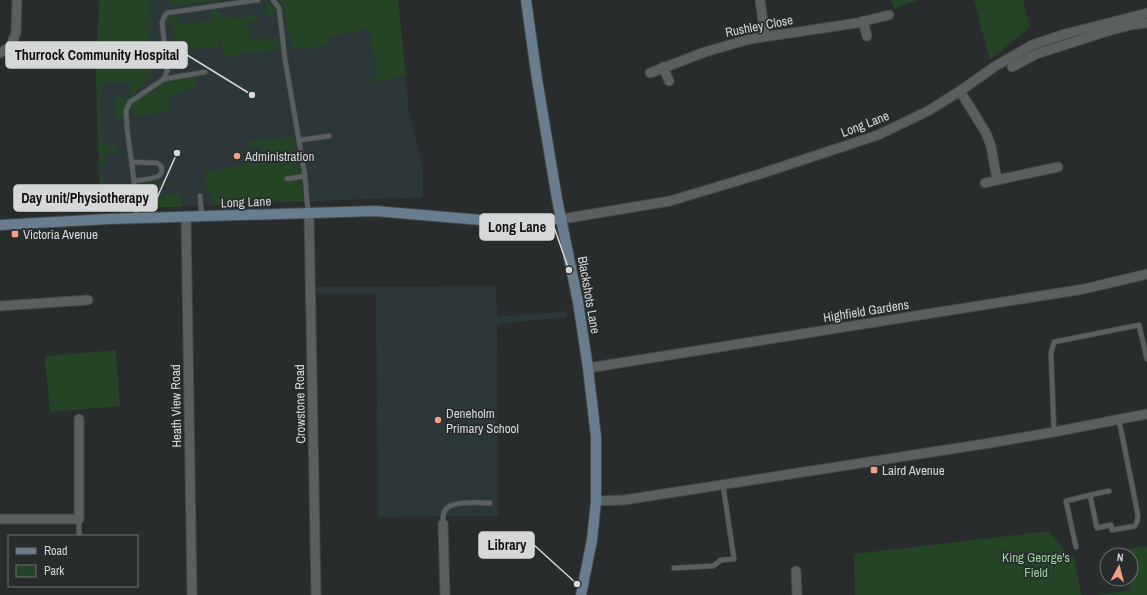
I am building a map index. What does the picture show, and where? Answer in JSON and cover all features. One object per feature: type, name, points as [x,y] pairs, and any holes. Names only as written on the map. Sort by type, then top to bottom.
[{"type":"street","points":[[0,53],[10,47],[16,33],[16,0]]},
{"type":"street","name":"Blackshots Lane","points":[[526,0],[537,79],[557,199],[578,302],[596,437],[596,501],[592,540],[581,595]]},
{"type":"street","points":[[760,0],[765,36]]},
{"type":"street","name":"Long Lane","points":[[0,225],[137,218],[375,211],[517,222],[562,219],[670,201],[760,174],[878,135],[928,111],[994,67],[1034,50],[1065,34],[1104,28],[1130,21],[1147,13]]},
{"type":"street","name":"Rushley Close","points":[[650,73],[705,52],[750,39],[863,21],[889,15]]},
{"type":"street","points":[[863,21],[867,36]]},
{"type":"street","points":[[1130,21],[1147,23]]},
{"type":"street","points":[[1012,67],[1034,50]]},
{"type":"street","points":[[663,67],[669,81]]},
{"type":"street","points":[[960,91],[986,133],[991,146],[997,180]]},
{"type":"street","points":[[985,183],[1058,167]]},
{"type":"street","name":"Crowstone Road","points":[[309,213],[316,595]]},
{"type":"street","name":"Heath View Road","points":[[186,217],[192,595]]},
{"type":"street","name":"Highfield Gardens","points":[[588,368],[1084,289],[1147,274]]},
{"type":"street","points":[[0,306],[88,300]]},
{"type":"street","points":[[596,501],[624,500],[990,443],[1147,414]]},
{"type":"street","points":[[0,519],[79,519],[79,419]]},
{"type":"street","points":[[443,524],[444,595]]},
{"type":"street","points":[[796,571],[797,595]]},
{"type":"lane","points":[[164,79],[167,71],[167,63],[162,23],[164,16],[167,13],[258,0]]},
{"type":"lane","points":[[273,0],[279,8],[300,140],[309,213]]},
{"type":"lane","points":[[137,218],[132,162],[126,128],[126,112],[130,102],[164,79],[205,72]]},
{"type":"lane","points":[[300,140],[329,136]]},
{"type":"lane","points":[[132,162],[157,163],[161,166],[162,170],[160,175],[156,177],[134,182]]},
{"type":"lane","points":[[287,179],[305,176]]},
{"type":"lane","points":[[200,196],[202,216]]},
{"type":"lane","points":[[1054,432],[1051,353],[1054,342],[1140,325],[1147,359]]},
{"type":"lane","points":[[1090,496],[1097,528],[1111,525],[1112,530],[1135,526],[1138,515],[1119,420]]},
{"type":"lane","points":[[674,568],[713,566],[721,560],[734,559],[723,485]]},
{"type":"lane","points":[[1076,547],[1066,500],[1109,491]]},
{"type":"lane","points":[[443,524],[445,509],[452,505],[458,503],[490,503]]},
{"type":"lane","points":[[79,519],[79,535]]},
{"type":"shaded area","points":[[99,0],[398,0],[409,113],[423,167],[423,197],[99,209],[100,200],[96,77]]},
{"type":"shaded area","name":"Deneholm Primary School","points":[[496,286],[497,317],[567,311],[567,317],[497,324],[498,516],[378,517],[376,294],[316,294],[316,287]]},
{"type":"green space","points":[[99,0],[157,0],[147,2],[152,29],[148,30],[152,53],[156,53],[157,65],[148,80],[126,103],[122,118],[116,119],[115,98],[129,98],[129,82],[104,82],[100,89],[102,145],[117,146],[116,153],[106,154],[106,162],[100,163],[104,193],[121,192],[121,186],[131,184],[133,207],[106,209],[106,201],[100,200],[96,77]]},
{"type":"green space","points":[[170,0],[228,0],[172,6]]},
{"type":"green space","points":[[279,0],[398,0],[406,76],[372,82],[371,77],[377,76],[370,29],[356,31],[356,33],[327,36],[328,45],[292,49],[283,6]]},
{"type":"green space","points":[[891,0],[918,0],[894,8]]},
{"type":"green space","points":[[974,0],[1023,0],[1030,27],[990,60]]},
{"type":"green space","points":[[272,3],[276,10],[271,15],[258,16],[258,21],[248,22],[250,39],[268,38],[269,42],[274,42],[274,39],[279,38],[281,49],[223,56],[221,39],[219,41],[219,45],[215,48],[211,49],[210,47],[177,51],[173,23],[164,24],[167,16],[177,15],[179,24],[213,20],[212,11],[219,10],[221,18],[232,16],[233,19],[267,14],[266,4]]},
{"type":"green space","points":[[195,77],[196,88],[183,90],[183,93],[168,95],[168,112],[132,116],[132,104],[168,80]]},
{"type":"green space","points":[[291,136],[295,139],[303,199],[300,201],[213,205],[211,191],[206,190],[206,170],[209,170],[209,172],[222,169],[222,171],[225,170],[225,168],[243,166],[242,163],[250,162],[251,164],[262,162],[262,159],[269,158],[268,150],[260,151],[259,146],[248,148],[247,142]]},
{"type":"green space","points":[[162,182],[166,186],[155,187],[156,196],[180,193],[182,207],[141,207],[140,188],[145,184]]},
{"type":"green space","points":[[116,350],[120,406],[50,412],[45,356]]},
{"type":"green space","name":"King George's Field","points":[[1049,531],[1070,557],[1074,556],[1081,595],[855,595],[854,554]]},
{"type":"green space","points":[[1147,546],[1147,595],[1097,595],[1130,590],[1129,587],[1139,587],[1139,547]]},
{"type":"place","name":"Thurrock Community Hospital","points":[[252,95]]},
{"type":"place","name":"Day unit/Physiotherapy","points":[[177,153]]},
{"type":"place","name":"Administration","points":[[237,156]]},
{"type":"place","name":"Victoria Avenue","points":[[15,234]]},
{"type":"place","name":"Long Lane","points":[[569,270]]},
{"type":"place","name":"Deneholm Primary School","points":[[438,420]]},
{"type":"place","name":"Laird Avenue","points":[[874,470]]},
{"type":"place","name":"Library","points":[[577,584]]}]
